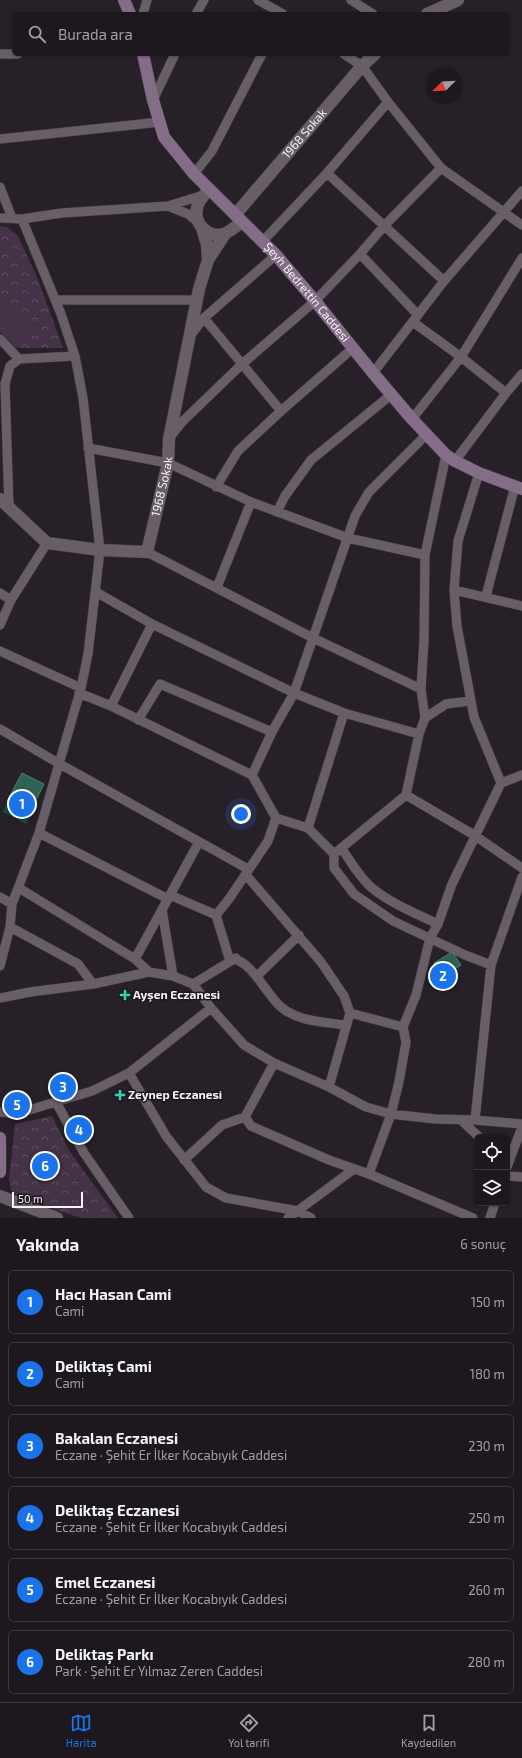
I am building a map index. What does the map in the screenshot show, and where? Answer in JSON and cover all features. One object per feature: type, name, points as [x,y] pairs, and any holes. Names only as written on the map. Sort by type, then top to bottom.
[{"type":"main road","points":[[124,0],[129,12]]},
{"type":"main road","name":"Şeyh Bedrettin Caddesi","points":[[143,56],[153,100],[164,138],[194,174],[206,192],[238,218],[276,255],[412,419],[450,458],[479,473],[519,488]]},
{"type":"main road","points":[[0,1138],[0,1172]]},
{"type":"street","points":[[144,12],[147,0]]},
{"type":"street","points":[[197,12],[204,0]]},
{"type":"street","points":[[258,0],[279,12]]},
{"type":"street","points":[[351,0],[370,12]]},
{"type":"street","points":[[431,12],[458,0]]},
{"type":"street","points":[[0,54],[12,54]]},
{"type":"street","points":[[153,100],[174,56]]},
{"type":"street","points":[[194,174],[212,151],[261,56]]},
{"type":"street","points":[[347,56],[362,66],[388,102],[441,168],[522,225]]},
{"type":"street","name":"1968 Sokak","points":[[225,234],[362,66],[373,56]]},
{"type":"street","points":[[262,242],[326,173],[388,102]]},
{"type":"street","points":[[0,139],[160,122]]},
{"type":"street","points":[[169,439],[182,422],[241,365],[315,301],[360,254],[384,226],[441,168]]},
{"type":"street","points":[[326,173],[444,282]]},
{"type":"street","points":[[0,187],[12,218]]},
{"type":"street","points":[[373,373],[444,282],[522,190]]},
{"type":"street","points":[[0,218],[22,219],[62,213],[168,206],[206,192]]},
{"type":"street","points":[[206,192],[197,208],[200,225],[207,245],[208,260]]},
{"type":"street","points":[[168,206],[188,214],[210,233],[217,235],[225,234]]},
{"type":"street","points":[[0,966],[10,926],[12,904],[39,832],[80,691],[88,654],[100,550],[83,398],[75,356],[55,300],[22,219]]},
{"type":"street","points":[[208,260],[225,234]]},
{"type":"street","points":[[360,254],[415,318],[506,393]]},
{"type":"street","points":[[189,338],[204,318],[276,255]]},
{"type":"street","points":[[412,419],[461,357],[522,258]]},
{"type":"street","name":"1968 Sokak","points":[[148,552],[168,463],[169,439],[189,338],[197,300],[208,260]]},
{"type":"street","points":[[55,300],[197,300]]},
{"type":"street","points":[[204,318],[280,411]]},
{"type":"street","points":[[0,339],[19,359]]},
{"type":"street","points":[[216,487],[238,451],[280,411],[353,348]]},
{"type":"street","points":[[0,376],[19,359],[75,356]]},
{"type":"street","points":[[9,508],[5,384],[10,366]]},
{"type":"street","points":[[334,854],[342,849],[406,795],[419,734],[425,718],[421,689],[424,640],[425,555],[450,458],[522,374]]},
{"type":"street","points":[[277,512],[285,496],[311,460],[392,394]]},
{"type":"street","points":[[252,775],[272,732],[294,693],[355,516],[370,492],[427,434]]},
{"type":"street","points":[[88,448],[168,463],[216,487],[251,502],[348,538],[425,555]]},
{"type":"street","points":[[479,473],[458,542],[454,590],[457,626],[470,701],[474,717],[501,784]]},
{"type":"street","points":[[486,596],[519,488]]},
{"type":"street","points":[[0,499],[47,543],[100,550],[148,552],[313,638],[421,689]]},
{"type":"street","points":[[217,587],[251,502]]},
{"type":"street","points":[[0,625],[11,600],[47,543]]},
{"type":"street","points":[[454,590],[486,596],[522,606]]},
{"type":"street","points":[[96,592],[152,624],[294,693],[344,713],[419,734]]},
{"type":"street","points":[[0,593],[11,600]]},
{"type":"street","points":[[111,706],[152,624]]},
{"type":"street","points":[[0,651],[252,775],[276,818],[308,828],[334,854],[334,868],[354,894],[393,921],[491,965]]},
{"type":"street","points":[[138,720],[160,684],[272,732]]},
{"type":"street","points":[[425,718],[446,704],[470,701]]},
{"type":"street","points":[[308,828],[344,713]]},
{"type":"street","points":[[0,729],[199,842],[247,872],[300,935],[321,962],[344,996],[350,1013],[329,1087]]},
{"type":"street","points":[[369,1174],[391,1114],[399,1082],[406,1042],[403,1027],[416,995],[430,938],[438,924],[452,884],[474,835],[501,784],[522,775]]},
{"type":"street","points":[[406,795],[474,835],[522,868]]},
{"type":"street","points":[[216,915],[268,841],[276,818]]},
{"type":"street","points":[[39,832],[169,897],[216,915]]},
{"type":"street","points":[[135,959],[199,842]]},
{"type":"street","points":[[342,849],[358,872],[372,888],[398,904],[438,924]]},
{"type":"street","points":[[475,1120],[491,965],[522,877]]},
{"type":"street","points":[[19,888],[135,959],[149,972]]},
{"type":"street","points":[[0,897],[12,904]]},
{"type":"street","points":[[162,910],[173,976]]},
{"type":"street","points":[[216,915],[229,958],[236,958],[257,976],[281,1007],[302,1019],[346,1025]]},
{"type":"street","points":[[10,926],[78,964],[93,984]]},
{"type":"street","points":[[257,976],[300,935]]},
{"type":"street","points":[[193,984],[236,958]]},
{"type":"street","points":[[0,998],[30,992],[93,984],[149,972],[173,976],[193,984],[211,1008],[244,1045],[274,1063],[329,1087],[366,1107],[391,1114],[435,1119],[475,1120],[522,1125],[510,1152]]},
{"type":"street","points":[[0,1112],[16,1114],[92,1092],[129,1073],[211,1008]]},
{"type":"street","points":[[350,1013],[403,1027]]},
{"type":"street","points":[[184,1160],[222,1125],[244,1117],[274,1063]]},
{"type":"street","points":[[129,1073],[166,1136],[206,1187],[226,1198],[298,1211],[311,1218]]},
{"type":"street","points":[[56,1102],[84,1153],[129,1218]]},
{"type":"street","points":[[244,1117],[251,1126],[329,1160],[369,1174],[473,1218]]},
{"type":"street","points":[[461,1120],[476,1134]]},
{"type":"street","points":[[288,1218],[354,1169]]},
{"type":"street","points":[[510,1176],[522,1177]]},
{"type":"street","points":[[0,1196],[57,1218]]},
{"type":"street","points":[[490,1218],[494,1206]]},
{"type":"green space","points":[[0,226],[7,227],[18,236],[37,277],[63,348],[15,348],[0,332]]},
{"type":"green space","points":[[5,300],[30,329],[15,343],[0,326],[0,305]]},
{"type":"green space","points":[[52,1116],[70,1152],[118,1218],[81,1218],[20,1198],[11,1190],[9,1179],[15,1124]]},
{"type":"building","points":[[22,773],[44,784],[30,812],[7,801]]},
{"type":"building","points":[[452,952],[461,965],[442,977],[434,963]]},
{"type":"place","name":"Hacı Hasan Cami","points":[[22,804]]},
{"type":"place","name":"Deliktaş Cami","points":[[443,976]]},
{"type":"place","name":"Ayşen Eczanesi","points":[[125,995]]},
{"type":"place","name":"Bakalan Eczanesi","points":[[63,1087]]},
{"type":"place","name":"Zeynep Eczanesi","points":[[120,1095]]},
{"type":"place","name":"Emel Eczanesi","points":[[17,1105]]},
{"type":"place","name":"Deliktaş Eczanesi","points":[[79,1130]]},
{"type":"place","name":"Deliktaş Parkı","points":[[45,1166]]}]
